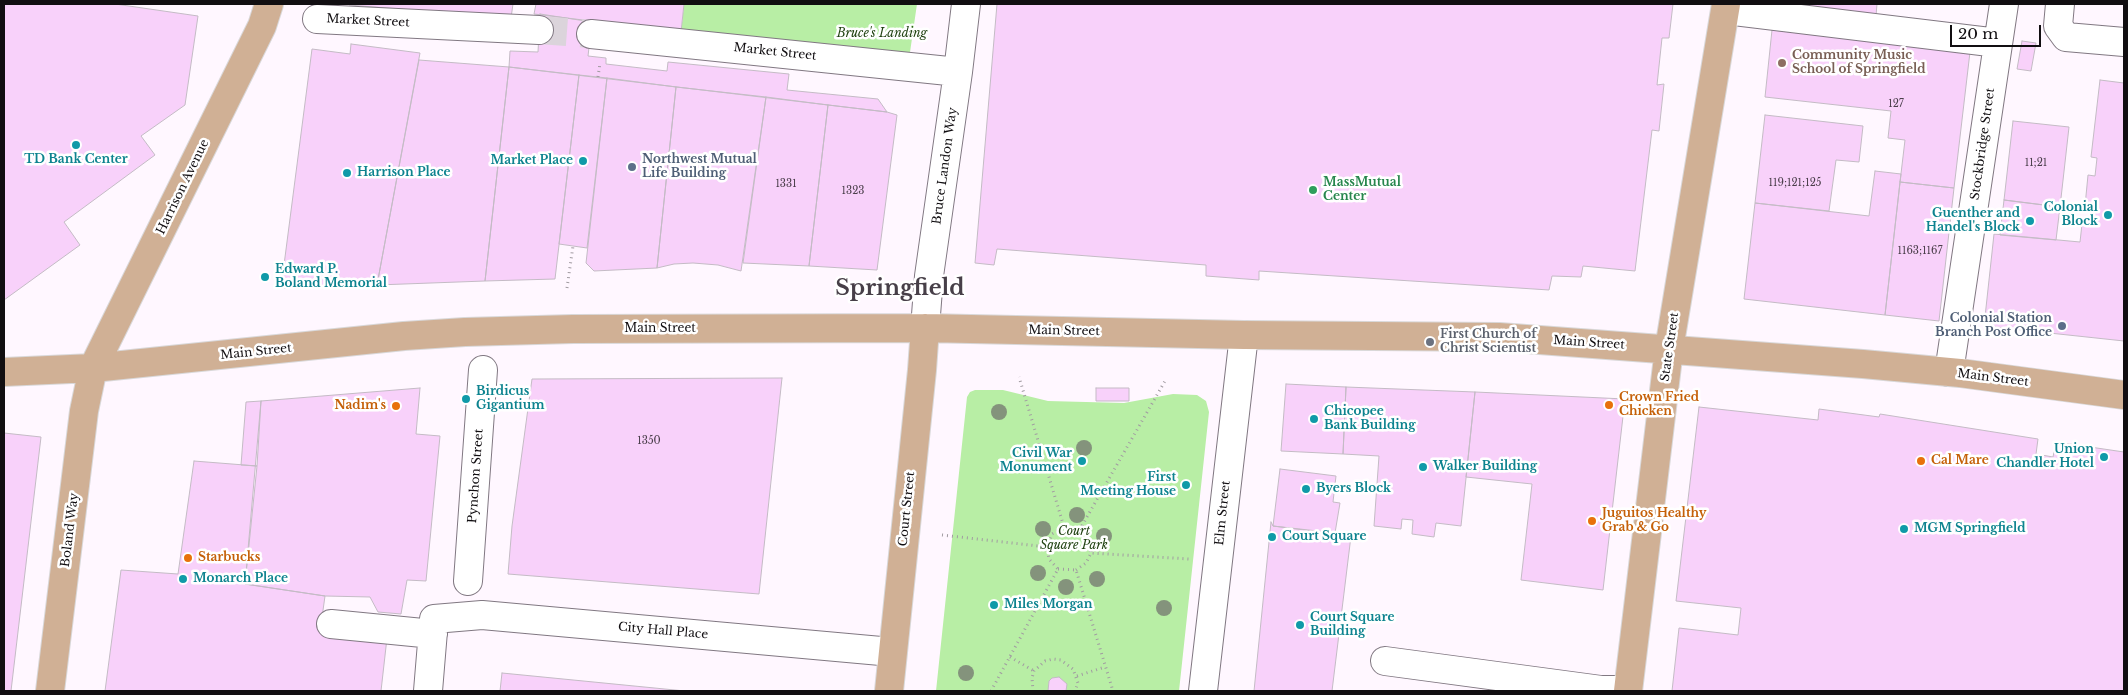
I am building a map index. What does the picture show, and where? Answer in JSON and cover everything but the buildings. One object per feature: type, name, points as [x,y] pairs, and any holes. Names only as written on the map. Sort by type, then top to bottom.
[{"type":"main road","name":"Harrison Avenue","points":[[93,368],[262,26],[269,4]]},
{"type":"main road","name":"State Street","points":[[1628,691],[1669,349],[1726,7]]},
{"type":"main road","name":"Main Street","points":[[4,372],[93,368],[404,336],[465,332],[573,329],[925,328],[1244,335],[1499,337],[1949,372],[2124,395]]},
{"type":"main road","name":"Court Street","points":[[889,691],[925,328]]},
{"type":"main road","name":"Boland Way","points":[[50,691],[84,412],[93,368]]},
{"type":"street","name":"Bruce Landon Way","points":[[925,328],[929,276],[966,4]]},
{"type":"street","name":"Stockbridge Street","points":[[1949,372],[2004,4]]},
{"type":"street","points":[[2060,4],[2058,26],[2066,37],[2124,42]]},
{"type":"street","points":[[1726,7],[1998,43]]},
{"type":"street","name":"Market Street","points":[[317,19],[539,30]]},
{"type":"street","name":"Market Street","points":[[591,34],[958,72]]},
{"type":"street","name":"Elm Street","points":[[1203,691],[1244,335]]},
{"type":"street","name":"Pynchon Street","points":[[468,581],[483,370]]},
{"type":"street","name":"City Hall Place","points":[[331,624],[433,627],[482,615],[892,652]]},
{"type":"street","points":[[428,691],[433,627]]},
{"type":"street","points":[[1385,661],[1601,690],[1628,691]]},
{"type":"path","points":[[567,288],[573,246]]},
{"type":"path","points":[[1019,377],[1064,527]]},
{"type":"path","points":[[1080,529],[1165,381]]},
{"type":"path","points":[[1064,527],[1080,529],[1089,540],[1091,552],[1086,563],[1076,570],[1058,569],[1049,559],[1047,547],[1052,534],[1064,527]]},
{"type":"path","points":[[942,535],[1047,547]]},
{"type":"path","points":[[1091,552],[1218,562]]},
{"type":"path","points":[[991,691],[1058,569]]},
{"type":"path","points":[[1076,570],[1113,691]]},
{"type":"path","points":[[1010,657],[1034,671]]},
{"type":"path","points":[[1034,691],[1032,678],[1034,671],[1046,661],[1061,660],[1073,669],[1077,676],[1075,691]]},
{"type":"path","points":[[1077,676],[1105,667]]},
{"type":"green space","name":"Bruce's Landing","points":[[684,4],[917,4],[908,66],[681,32]]},
{"type":"green space","name":"Court Square Park","points":[[975,390],[1003,390],[1048,401],[1124,403],[1173,394],[1197,395],[1206,401],[1209,412],[1179,691],[936,691],[967,397],[970,392]]},
{"type":"tunnel","points":[[539,30],[591,34]]},
{"type":"place","name":"Community Music School of Springfield","points":[[1782,63]]},
{"type":"place","name":"TD Bank Center","points":[[76,145]]},
{"type":"place","name":"Market Place","points":[[583,161]]},
{"type":"place","name":"Northwest Mutual Life Building","points":[[632,167]]},
{"type":"place","name":"Harrison Place","points":[[347,173]]},
{"type":"place","name":"MassMutual Center","points":[[1313,190]]},
{"type":"place","name":"Colonial Block","points":[[2108,215]]},
{"type":"place","name":"Guenther and Handel's Block","points":[[2030,221]]},
{"type":"place","name":"Edward P. Boland Memorial","points":[[265,277]]},
{"type":"place","name":"Colonial Station Branch Post Office","points":[[2062,326]]},
{"type":"place","name":"First Church of Christ Scientist","points":[[1430,342]]},
{"type":"place","name":"Birdicus Gigantium","points":[[466,399]]},
{"type":"place","name":"Crown Fried Chicken","points":[[1609,405]]},
{"type":"place","name":"Nadim's","points":[[396,406]]},
{"type":"place","name":"Chicopee Bank Building","points":[[1314,419]]},
{"type":"place","name":"Union Chandler Hotel","points":[[2104,457]]},
{"type":"place","name":"Civil War Monument","points":[[1082,461]]},
{"type":"place","name":"Cal Mare","points":[[1921,461]]},
{"type":"place","name":"Walker Building","points":[[1423,467]]},
{"type":"place","name":"First Meeting House","points":[[1186,485]]},
{"type":"place","name":"Byers Block","points":[[1306,489]]},
{"type":"place","name":"Juguitos Healthy Grab & Go","points":[[1592,521]]},
{"type":"place","name":"MGM Springfield","points":[[1904,529]]},
{"type":"place","name":"Court Square","points":[[1272,537]]},
{"type":"place","name":"Starbucks","points":[[188,558]]},
{"type":"place","name":"Monarch Place","points":[[183,579]]},
{"type":"place","name":"Miles Morgan","points":[[994,605]]},
{"type":"place","name":"Court Square Building","points":[[1300,625]]},
{"type":"district","name":"Springfield","points":[[900,289]]}]
